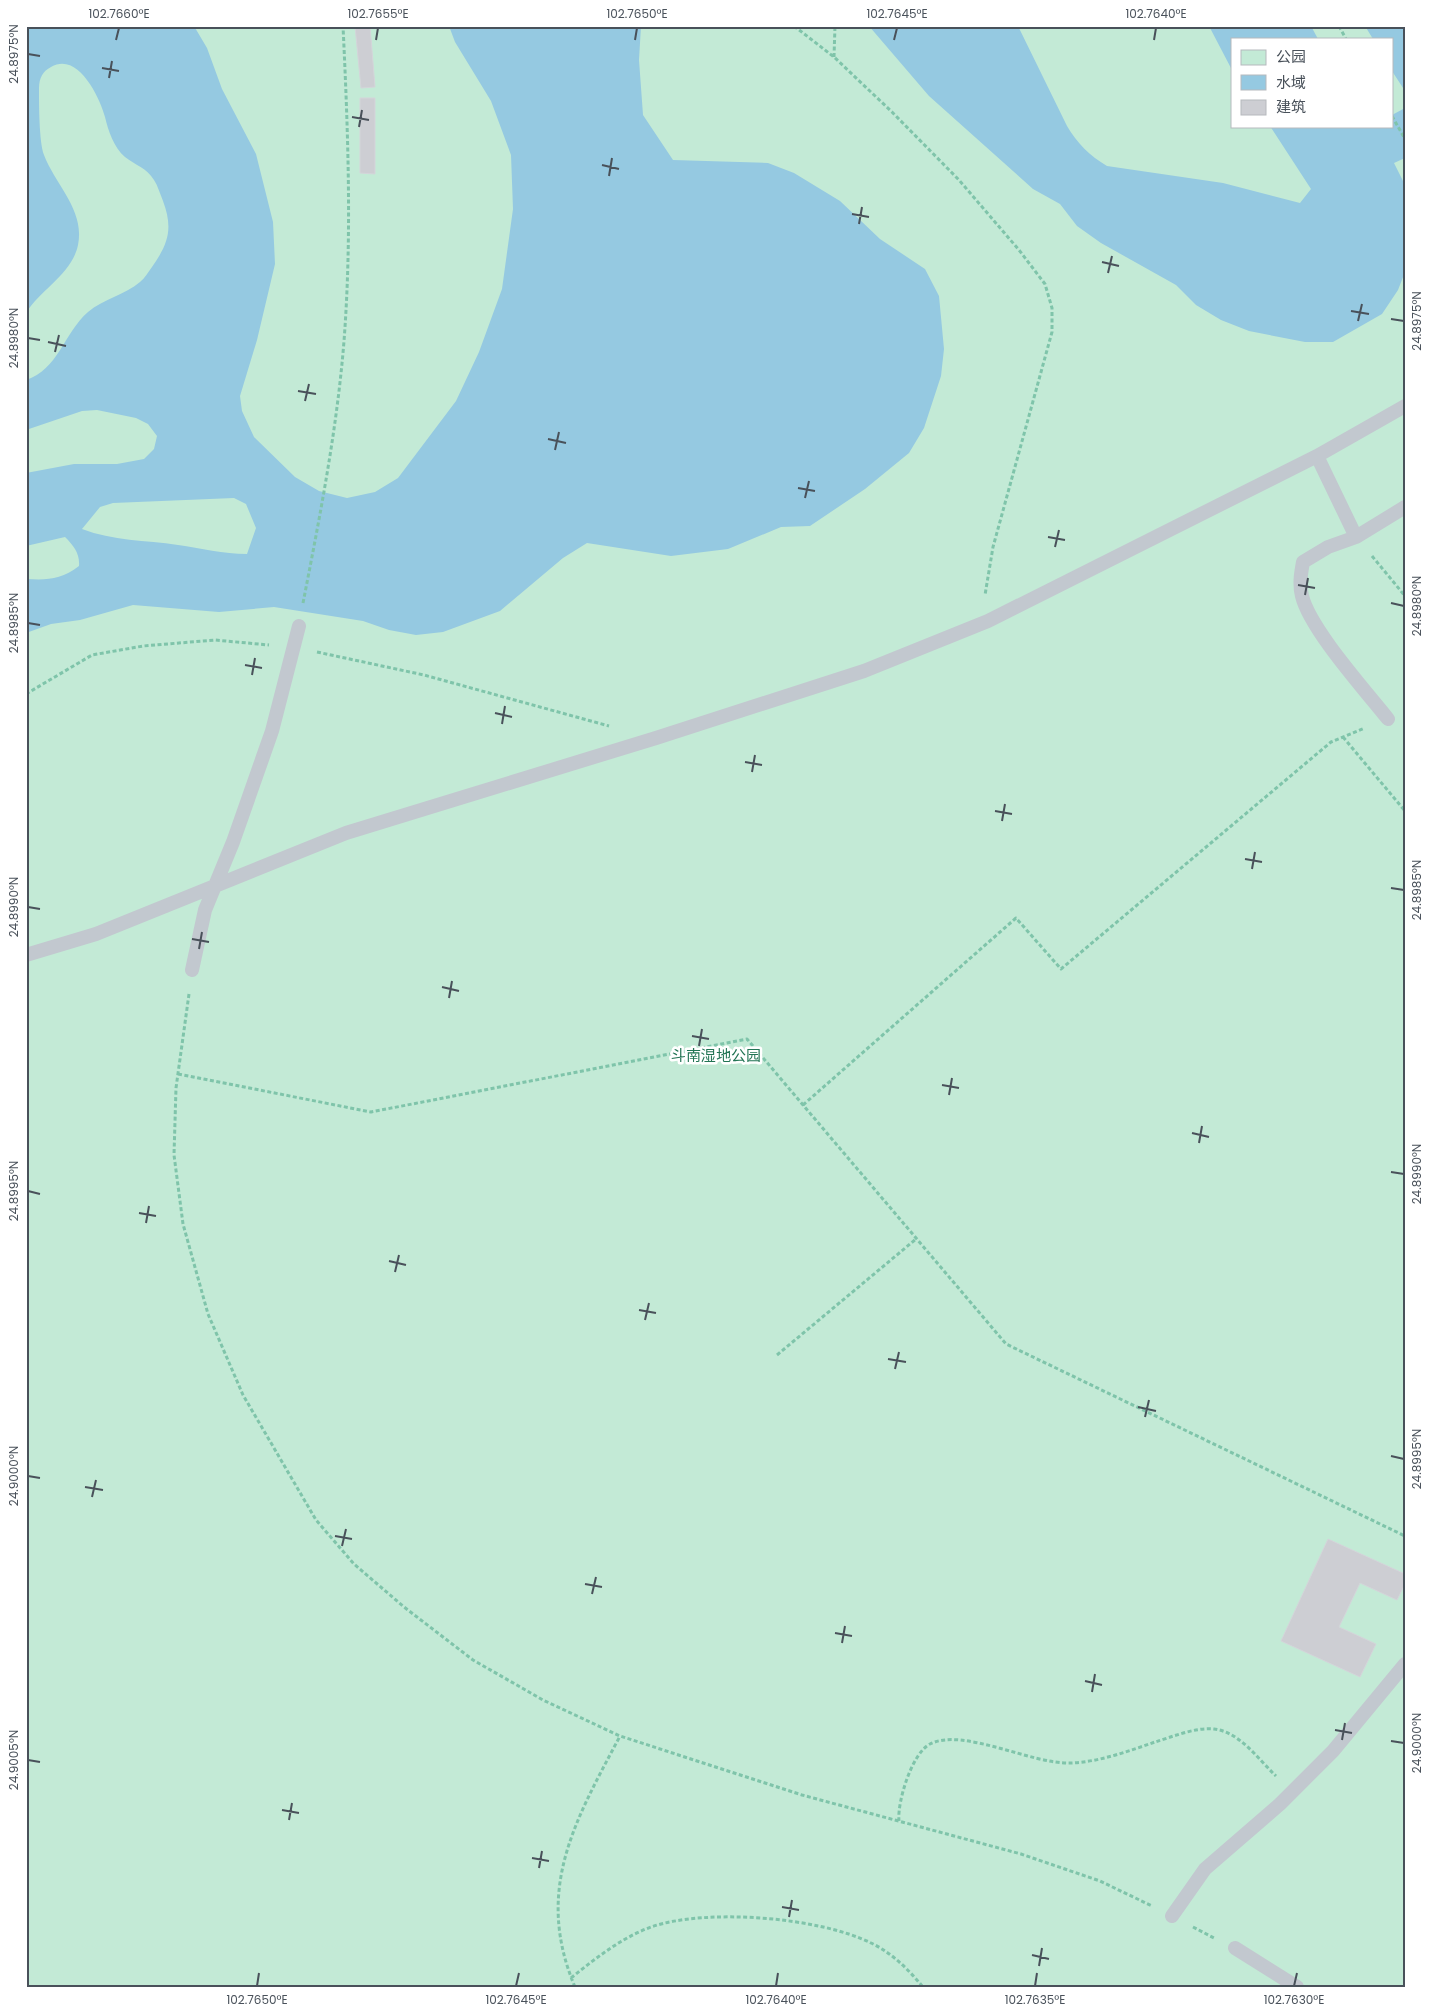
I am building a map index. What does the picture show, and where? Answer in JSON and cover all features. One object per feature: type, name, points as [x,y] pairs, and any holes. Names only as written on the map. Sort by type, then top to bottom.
[{"type":"lane","points":[[26,955],[96,934],[346,833],[656,738],[864,671],[988,622],[1317,456],[1405,406]]},
{"type":"lane","points":[[1317,456],[1356,537]]},
{"type":"lane","points":[[1388,719],[1314,625],[1302,597],[1300,578],[1303,562],[1328,547],[1356,537],[1405,507]]},
{"type":"lane","points":[[192,970],[205,910],[233,842],[272,731],[299,626]]},
{"type":"lane","points":[[1172,1916],[1205,1869],[1303,1782],[1333,1751],[1405,1664]]},
{"type":"lane","points":[[1235,1948],[1297,1987]]},
{"type":"path","points":[[299,626],[327,484],[343,351],[348,265],[347,98],[343,26]]},
{"type":"path","points":[[794,26],[834,58],[892,112],[959,180],[1045,284],[1052,308],[1052,332],[993,547],[984,605],[988,622]]},
{"type":"path","points":[[834,58],[835,26]]},
{"type":"path","points":[[1339,26],[1345,38]]},
{"type":"path","points":[[1394,120],[1405,139]]},
{"type":"path","points":[[1356,537],[1405,596]]},
{"type":"path","points":[[26,694],[92,655],[117,650],[215,640],[294,647],[424,675],[656,738]]},
{"type":"path","points":[[1344,737],[1405,811]]},
{"type":"path","points":[[802,1105],[1016,918],[1061,969],[1331,742]]},
{"type":"path","points":[[192,970],[178,1074],[174,1155],[183,1224],[208,1314],[243,1395],[316,1520],[354,1564],[404,1607],[472,1660],[543,1700],[620,1736],[802,1795],[1020,1854],[1100,1881],[1235,1948]]},
{"type":"path","points":[[178,1074],[370,1112],[747,1039],[1006,1344],[1405,1536]]},
{"type":"path","points":[[777,1355],[916,1239]]},
{"type":"path","points":[[899,1822],[898,1811],[915,1758],[929,1744],[942,1740],[958,1740],[1051,1762],[1071,1763],[1127,1752],[1180,1734],[1212,1729],[1232,1734],[1277,1777],[1303,1782]]},
{"type":"path","points":[[575,1987],[565,1962],[560,1931],[558,1893],[562,1860],[576,1824],[620,1736]]},
{"type":"path","points":[[571,1978],[625,1939],[652,1927],[684,1920],[732,1918],[789,1921],[840,1930],[873,1943],[903,1964],[923,1987]]},
{"type":"green space","name":"斗南湿地公园","points":[[26,26],[1405,26],[1405,1987],[26,1987]]},
{"type":"water","points":[[26,26],[194,26],[207,48],[222,89],[256,154],[273,222],[275,264],[257,340],[240,396],[242,411],[254,437],[295,477],[319,491],[347,498],[375,492],[398,478],[456,401],[479,352],[502,289],[513,209],[511,155],[491,101],[455,42],[449,26],[641,26],[639,60],[643,115],[673,160],[768,163],[794,173],[840,201],[880,239],[925,269],[939,296],[944,349],[941,376],[924,428],[909,453],[865,489],[810,526],[781,527],[728,549],[671,556],[587,543],[563,558],[500,611],[443,632],[416,635],[389,630],[363,621],[274,607],[219,612],[133,605],[80,620],[51,624],[26,633],[26,579],[60,577],[79,566],[79,562],[76,550],[65,537],[26,546],[26,473],[74,464],[117,464],[144,459],[154,449],[157,436],[148,424],[136,418],[97,410],[82,411],[26,430],[26,380],[46,368],[88,312],[121,294],[143,279],[158,258],[168,235],[166,211],[154,180],[148,172],[125,157],[118,149],[93,89],[79,71],[70,65],[61,64],[51,67],[42,75],[39,88],[40,132],[44,155],[73,209],[79,232],[78,245],[75,255],[63,273],[32,304],[26,313]],"holes":[[[234,498],[246,504],[256,528],[247,554],[117,538],[82,529],[100,507],[113,503]]]},
{"type":"water","points":[[869,26],[1018,26],[1067,126],[1084,149],[1107,166],[1223,183],[1300,203],[1311,189],[1271,128],[1394,128],[1394,114],[1405,108],[1405,158],[1394,163],[1405,185],[1405,272],[1398,290],[1382,314],[1333,342],[1305,342],[1249,331],[1221,320],[1196,305],[1176,285],[1101,243],[1077,226],[1060,204],[1033,189],[929,96]]},
{"type":"water","points":[[1209,26],[1311,26],[1317,38],[1231,38],[1231,68]]},
{"type":"water","points":[[1365,26],[1405,26],[1405,91],[1394,74],[1394,38],[1372,38]]},
{"type":"building","points":[[355,26],[370,26],[375,87],[361,88]]},
{"type":"building","points":[[360,98],[375,98],[375,174],[360,173]]},
{"type":"building","points":[[1328,1539],[1405,1574],[1405,1584],[1397,1600],[1360,1583],[1339,1627],[1376,1644],[1360,1677],[1281,1641]]}]
